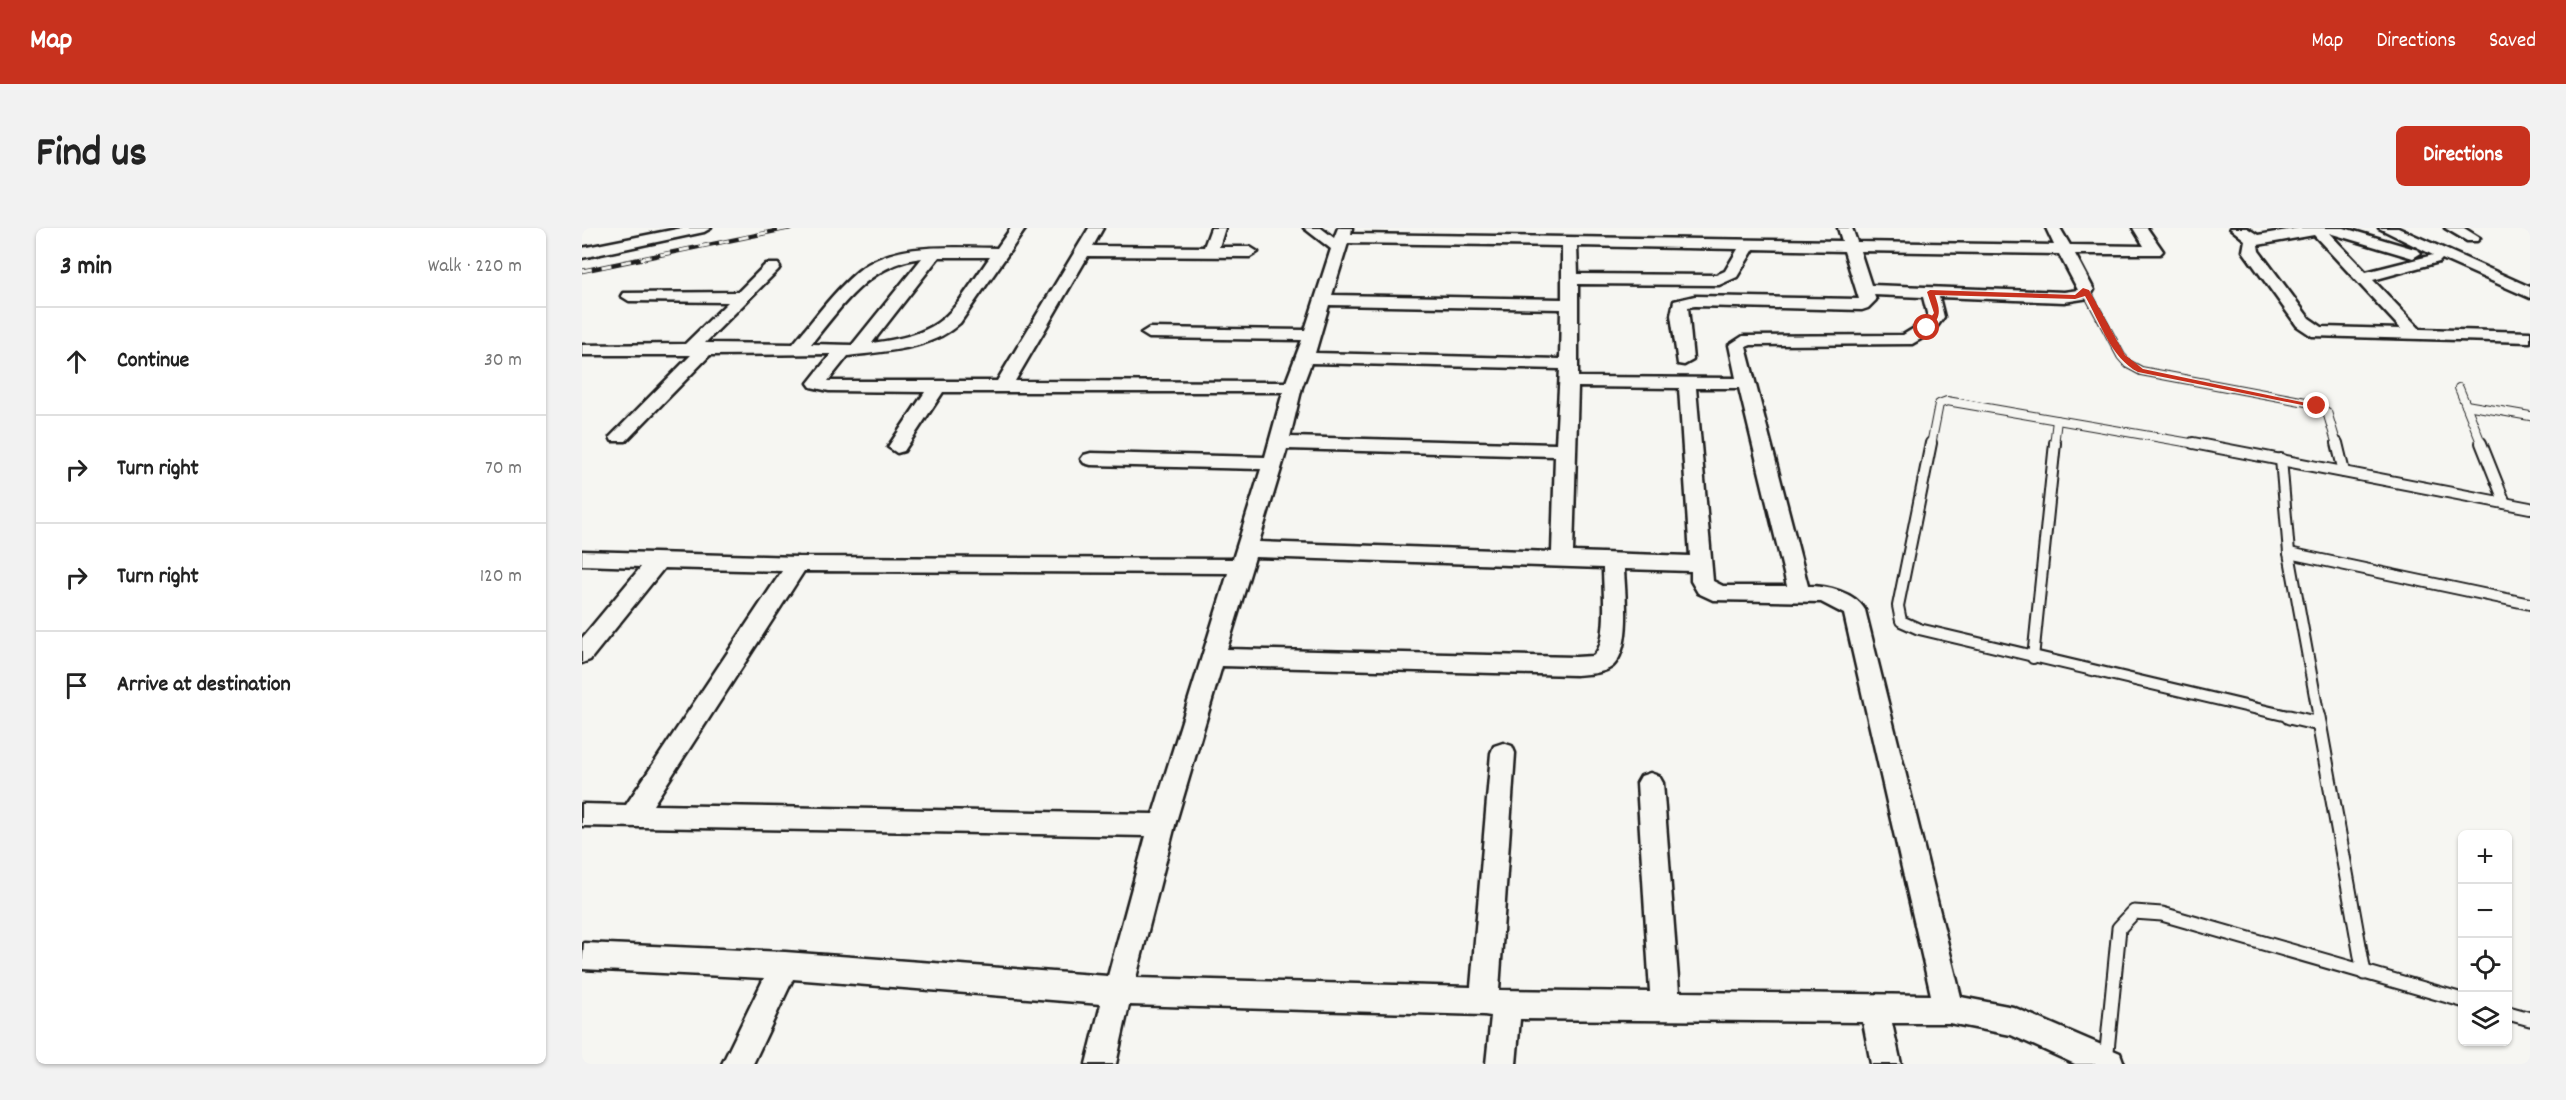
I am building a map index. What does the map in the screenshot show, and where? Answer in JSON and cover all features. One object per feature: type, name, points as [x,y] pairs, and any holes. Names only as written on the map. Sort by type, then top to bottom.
[{"type":"street","points":[[582,253],[704,228]]},
{"type":"street","points":[[582,350],[799,348],[849,350],[920,339],[942,332],[954,319],[1019,228]]},
{"type":"street","points":[[1004,385],[1096,228]]},
{"type":"street","points":[[1210,251],[1218,228]]},
{"type":"street","points":[[1311,228],[1342,238],[1475,234],[1569,242],[1614,235],[1749,244],[2155,251],[2140,228]]},
{"type":"street","points":[[1684,360],[1678,309],[1686,302],[1856,305],[1867,303],[1845,228]]},
{"type":"street","points":[[1864,290],[2075,297],[2083,295],[2086,290],[2053,228]]},
{"type":"street","points":[[2237,228],[2254,240]]},
{"type":"street","points":[[2386,228],[2530,293]]},
{"type":"street","points":[[2452,228],[2472,238]]},
{"type":"street","points":[[2324,229],[2363,278],[2416,335]]},
{"type":"street","points":[[2454,260],[2437,258],[2324,229],[2254,240],[2250,243],[2251,251],[2310,328],[2328,333],[2530,337]]},
{"type":"street","points":[[1101,1064],[1162,825],[1279,443],[1293,387],[1305,358],[1342,238]]},
{"type":"street","points":[[1562,558],[1569,373],[1569,304],[1572,279],[1569,242]]},
{"type":"street","points":[[1572,279],[1726,278],[1749,244]]},
{"type":"street","points":[[1083,250],[1250,252]]},
{"type":"street","points":[[799,348],[867,272],[906,256],[934,253],[1001,253]]},
{"type":"street","points":[[934,253],[849,350],[839,357],[820,378],[817,383],[820,386],[1293,387]]},
{"type":"street","points":[[2363,278],[2437,258]]},
{"type":"street","points":[[619,437],[742,297],[772,267]]},
{"type":"street","points":[[1799,593],[1748,383],[1737,349],[1740,342],[1906,340],[1927,328],[1936,317],[1930,292]]},
{"type":"street","points":[[629,296],[742,297]]},
{"type":"street","points":[[1321,300],[1569,304]]},
{"type":"street","points":[[1149,333],[1311,335]]},
{"type":"street","points":[[1305,358],[1687,382],[1748,383]]},
{"type":"street","points":[[1687,382],[1702,581],[1711,592],[1825,594],[1854,610],[1949,1009]]},
{"type":"street","points":[[897,447],[938,386]]},
{"type":"street","points":[[1279,443],[1565,450]]},
{"type":"street","points":[[1091,459],[1273,463]]},
{"type":"street","points":[[582,558],[657,562],[798,564],[1242,558],[1562,558],[1702,564]]},
{"type":"street","points":[[1212,657],[1576,666],[1595,664],[1607,658],[1613,644],[1613,561]]},
{"type":"street","points":[[582,654],[657,562]]},
{"type":"street","points":[[633,815],[798,564]]},
{"type":"street","points":[[1502,1064],[1495,1003],[1503,753]]},
{"type":"street","points":[[1650,783],[1665,1004]]},
{"type":"street","points":[[582,815],[1162,825]]},
{"type":"street","points":[[582,957],[785,966],[1118,992],[1495,1003],[1949,1009],[2013,1021],[2107,1063]]},
{"type":"street","points":[[737,1064],[785,966]]},
{"type":"street","points":[[1875,1007],[1886,1064]]},
{"type":"lane","points":[[2086,290],[2121,356],[2128,364],[2141,371],[2306,402],[2326,412],[2331,418],[2344,472]]},
{"type":"lane","points":[[2460,388],[2505,503]]},
{"type":"lane","points":[[2319,724],[2033,658],[1919,629],[1901,621],[1898,606],[1939,404],[1947,401],[1962,402],[2282,459],[2530,508]]},
{"type":"lane","points":[[2466,405],[2530,416]]},
{"type":"lane","points":[[2033,658],[2057,420]]},
{"type":"lane","points":[[2282,459],[2289,553],[2364,973]]},
{"type":"lane","points":[[2289,553],[2530,604]]},
{"type":"lane","points":[[2107,1063],[2119,928],[2134,912],[2162,914],[2458,999]]},
{"type":"lane","points":[[2512,1013],[2530,1019]]},
{"type":"railway","points":[[582,271],[790,228]]},
{"type":"route","points":[[1927,328],[1934,321],[1937,313],[1930,292],[2075,297],[2083,295],[2086,290],[2121,356],[2128,364],[2141,371],[2317,406]]}]
